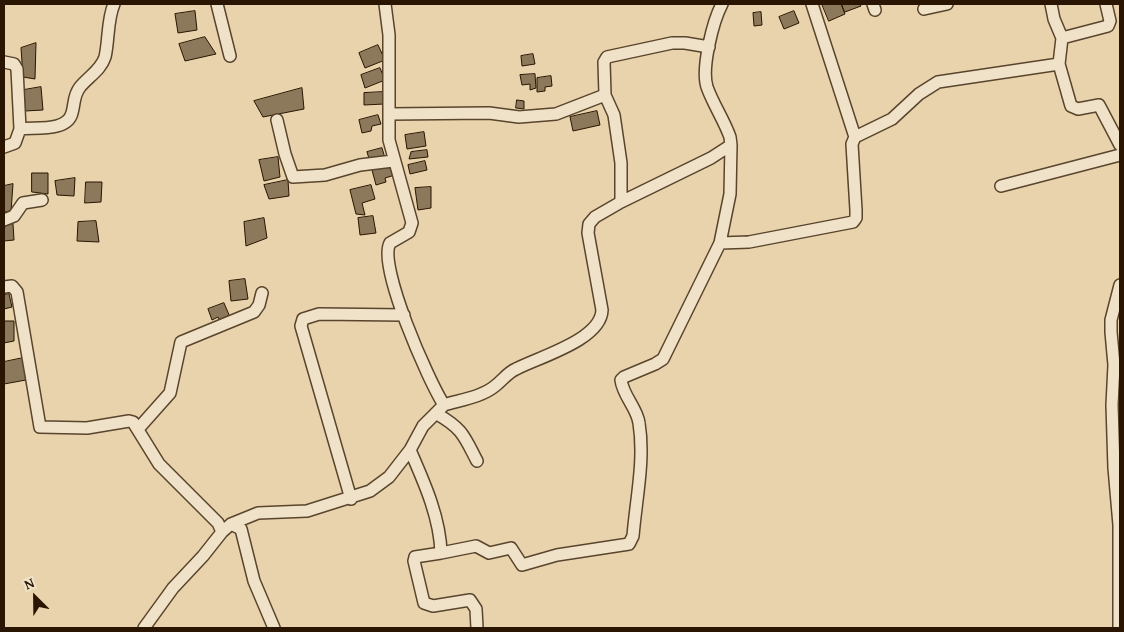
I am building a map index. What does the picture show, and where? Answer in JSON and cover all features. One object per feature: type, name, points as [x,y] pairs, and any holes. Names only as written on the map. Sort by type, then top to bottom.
[{"type":"street","points":[[20,128],[59,126],[68,120],[72,113],[74,97],[80,87],[99,68],[104,58],[114,4]]},
{"type":"street","points":[[218,4],[230,56]]},
{"type":"street","points":[[385,4],[389,35],[389,140],[412,223],[409,232],[396,238],[388,247],[393,284],[441,410],[462,432],[477,462]]},
{"type":"street","points":[[477,628],[476,609],[470,600],[433,606],[424,603],[414,561],[415,557],[476,546],[489,553],[511,548],[522,565],[557,555],[624,547],[631,542],[640,466],[639,422],[621,380],[624,376],[663,359],[720,243],[730,194],[730,145],[727,129],[706,85],[705,75],[716,18],[722,4]]},
{"type":"street","points":[[812,4],[855,137]]},
{"type":"street","points":[[924,9],[946,4]]},
{"type":"street","points":[[1050,4],[1062,38],[1059,64],[1072,106],[1078,109],[1100,105],[1120,145]]},
{"type":"street","points":[[1062,38],[1108,26],[1110,21],[1106,4]]},
{"type":"street","points":[[621,202],[621,163],[614,115],[605,96],[604,62],[607,57],[672,43],[710,47]]},
{"type":"street","points":[[4,62],[14,64],[17,69],[20,128],[15,143],[4,147]]},
{"type":"street","points":[[720,243],[749,242],[853,222],[856,218],[852,144],[855,137],[863,131],[892,119],[919,94],[938,82],[1059,64]]},
{"type":"street","points":[[390,114],[457,112],[528,116],[556,114],[605,96]]},
{"type":"street","points":[[277,120],[286,161],[293,178],[325,175],[360,165],[394,160]]},
{"type":"street","points":[[144,628],[173,588],[203,556],[222,532],[232,524],[258,513],[307,511],[350,499],[379,486],[389,478],[410,450],[423,426],[441,410],[490,390],[507,374],[561,349],[586,334],[598,324],[602,310],[588,228],[595,217],[621,202],[711,158],[730,145]]},
{"type":"street","points":[[1001,186],[1120,155]]},
{"type":"street","points":[[4,220],[14,216],[23,203],[42,200]]},
{"type":"street","points":[[1119,628],[1119,525],[1114,468],[1114,366],[1111,320],[1120,285]]},
{"type":"street","points":[[4,287],[12,286],[17,292],[40,427],[87,428],[129,421],[135,423],[159,464],[218,523],[222,532]]},
{"type":"street","points":[[138,429],[170,393],[181,342],[254,312],[259,305],[262,293]]},
{"type":"street","points":[[350,499],[302,326],[303,319],[319,314],[404,315]]},
{"type":"street","points":[[410,450],[426,487],[438,528],[441,553]]},
{"type":"street","points":[[232,524],[241,529],[254,581],[274,628]]},
{"type":"building","points":[[822,4],[841,4],[845,14],[829,21]]},
{"type":"building","points":[[842,4],[860,4],[861,6],[845,12]]},
{"type":"building","points":[[195,11],[197,30],[178,33],[175,14]]},
{"type":"building","points":[[794,11],[799,23],[784,29],[779,17]]},
{"type":"building","points":[[761,12],[762,25],[754,26],[753,13]]},
{"type":"building","points":[[205,37],[216,54],[185,61],[179,44]]},
{"type":"building","points":[[36,43],[35,79],[23,77],[21,48]]},
{"type":"building","points":[[378,45],[385,60],[365,68],[359,53]]},
{"type":"building","points":[[533,54],[535,64],[522,66],[521,56]]},
{"type":"building","points":[[380,68],[385,80],[365,88],[361,75]]},
{"type":"building","points":[[535,74],[536,88],[530,90],[530,84],[522,85],[520,75]]},
{"type":"building","points":[[551,76],[552,86],[545,87],[545,91],[537,92],[537,78]]},
{"type":"building","points":[[41,87],[43,110],[25,111],[24,90]]},
{"type":"building","points":[[302,88],[304,109],[263,117],[254,101]]},
{"type":"building","points":[[383,92],[384,104],[364,105],[364,93]]},
{"type":"building","points":[[517,100],[524,101],[524,109],[516,108]]},
{"type":"building","points":[[597,111],[600,125],[573,131],[570,117]]},
{"type":"building","points":[[378,115],[381,124],[372,126],[371,131],[362,133],[359,120]]},
{"type":"building","points":[[424,132],[426,146],[407,149],[405,135]]},
{"type":"building","points":[[382,148],[385,158],[370,162],[367,152]]},
{"type":"building","points":[[427,150],[428,157],[409,159],[411,152]]},
{"type":"building","points":[[278,157],[280,177],[264,181],[259,160]]},
{"type":"building","points":[[425,161],[427,170],[410,174],[408,165]]},
{"type":"building","points":[[389,166],[395,175],[385,178],[386,182],[376,185],[372,170]]},
{"type":"building","points":[[32,173],[48,173],[48,194],[32,192]]},
{"type":"building","points":[[75,178],[74,196],[57,195],[55,181]]},
{"type":"building","points":[[288,180],[289,196],[269,199],[264,185]]},
{"type":"building","points":[[86,182],[102,182],[101,202],[85,203]]},
{"type":"building","points":[[13,184],[11,212],[4,212],[4,186]]},
{"type":"building","points":[[371,185],[375,199],[362,203],[365,215],[356,214],[350,190]]},
{"type":"building","points":[[431,187],[431,208],[418,210],[415,188]]},
{"type":"building","points":[[373,216],[376,233],[360,235],[358,218]]},
{"type":"building","points":[[264,218],[267,238],[246,246],[244,222]]},
{"type":"building","points":[[96,221],[99,242],[77,241],[78,222]]},
{"type":"building","points":[[13,224],[14,240],[4,241],[4,226]]},
{"type":"building","points":[[245,279],[248,299],[231,301],[229,281]]},
{"type":"building","points":[[9,294],[12,307],[4,309],[4,295]]},
{"type":"building","points":[[224,303],[230,317],[220,321],[218,317],[212,320],[208,309]]},
{"type":"building","points":[[4,321],[14,321],[14,341],[4,343]]},
{"type":"building","points":[[23,358],[26,380],[4,384],[4,362]]}]
